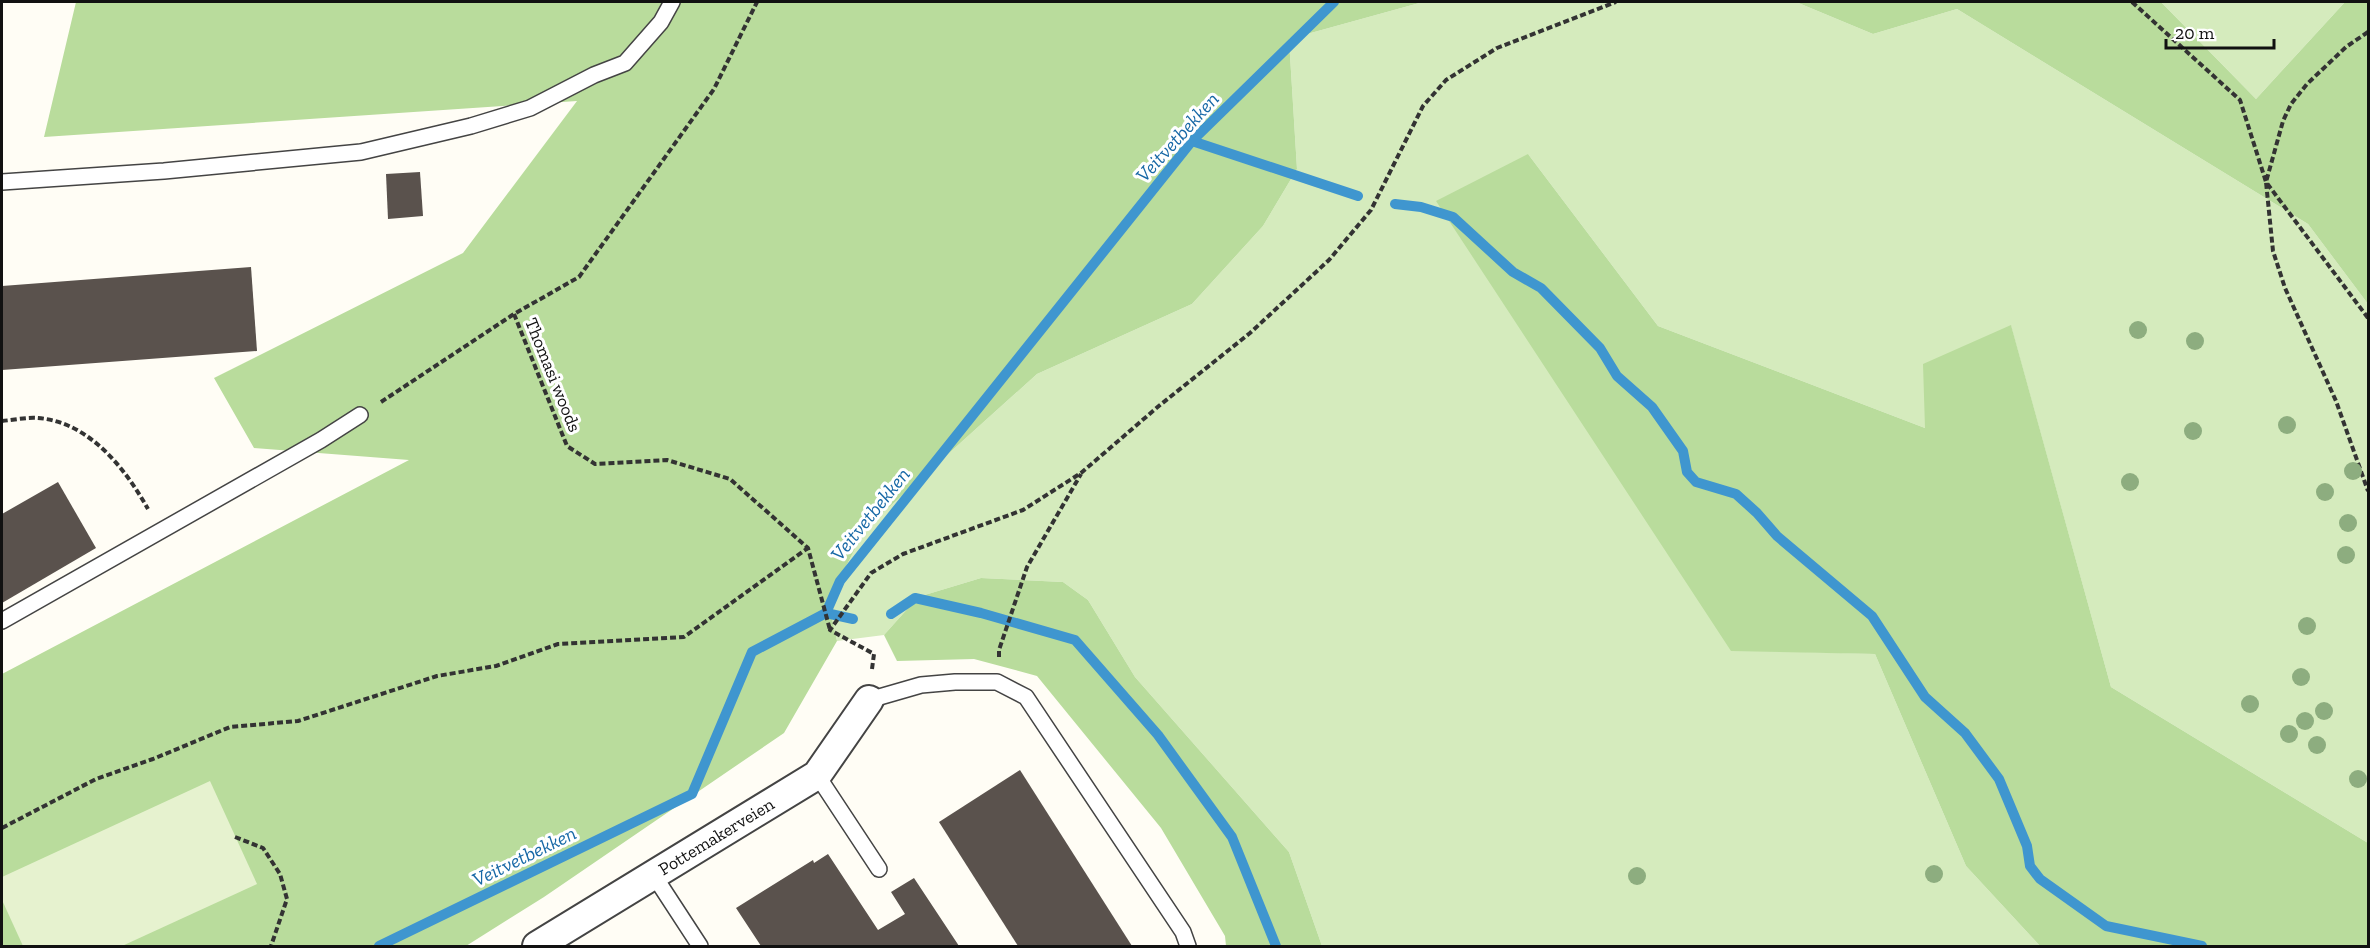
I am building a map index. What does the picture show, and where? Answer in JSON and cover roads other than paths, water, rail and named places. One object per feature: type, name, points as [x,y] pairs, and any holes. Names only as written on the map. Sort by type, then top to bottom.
[{"type":"street","name":"Pottemakerveien","points":[[537,946],[817,774],[869,700]]},
{"type":"lane","points":[[2,182],[164,171],[361,152],[471,126],[530,108],[594,75],[625,63],[661,22],[672,2]]},
{"type":"lane","points":[[2,621],[321,440],[360,415]]},
{"type":"lane","points":[[869,700],[921,685],[955,682],[997,682],[1026,697],[1183,932],[1188,946]]},
{"type":"lane","points":[[817,774],[879,869]]},
{"type":"lane","points":[[652,874],[700,946]]},
{"type":"waterway","name":"Veitvetbekken","points":[[379,946],[692,794],[752,652],[826,613],[840,581],[1192,141],[1334,2]]},
{"type":"waterway","points":[[1192,141],[1358,196]]},
{"type":"waterway","points":[[1395,204],[1421,207],[1453,217],[1513,272],[1541,288],[1600,348],[1617,376],[1652,407],[1683,451],[1687,472],[1696,482],[1736,494],[1777,536],[1872,616],[1925,697],[1965,733],[1999,779],[2027,846],[2030,866],[2040,879],[2106,926],[2202,946]]},
{"type":"waterway","points":[[891,614],[915,598],[981,613],[1075,640],[1158,735],[1232,837],[1276,946]]},
{"type":"waterway","points":[[826,613],[853,619]]}]
